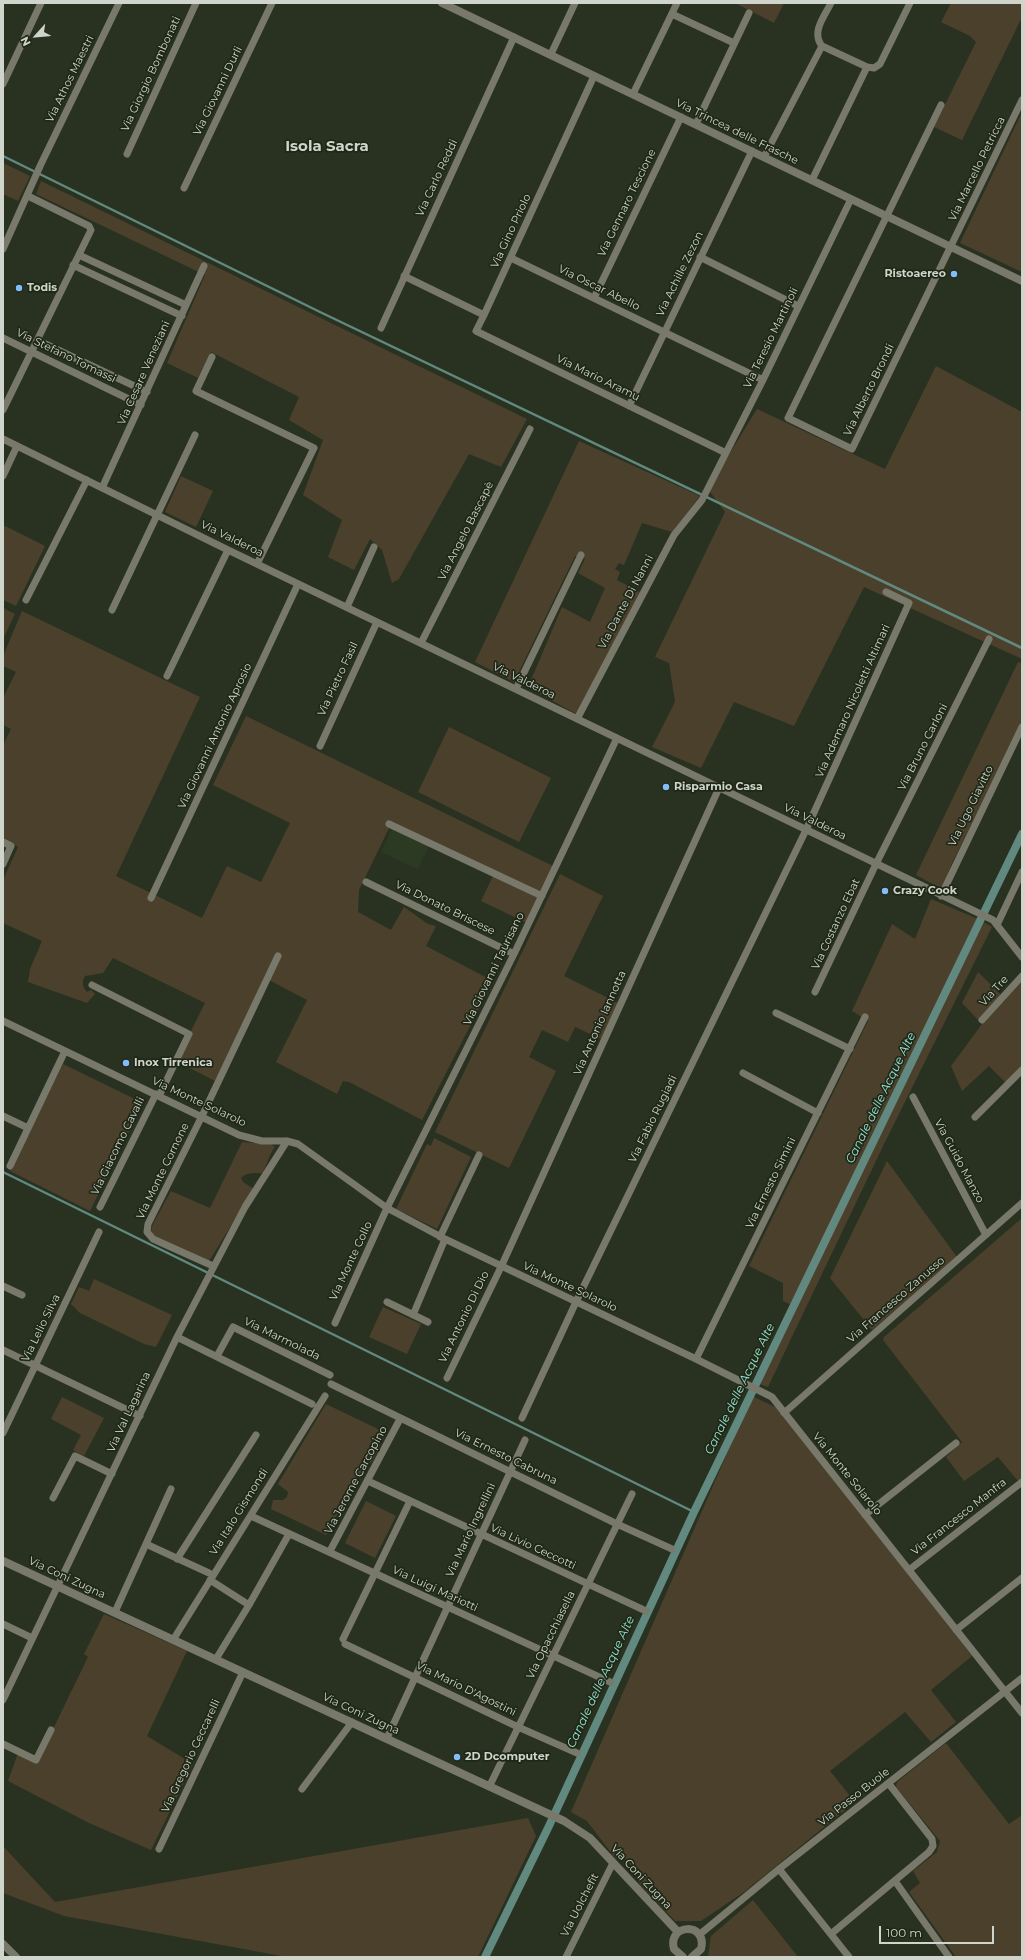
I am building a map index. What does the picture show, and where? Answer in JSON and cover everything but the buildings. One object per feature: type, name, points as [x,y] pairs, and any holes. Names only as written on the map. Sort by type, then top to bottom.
[{"type":"street","points":[[3,84],[41,3]]},
{"type":"street","name":"Via Athos Maestri","points":[[3,249],[41,164],[119,3]]},
{"type":"street","name":"Via Giorgio Bombonati","points":[[127,154],[196,3]]},
{"type":"street","name":"Via Giovanni Durli","points":[[184,188],[272,3]]},
{"type":"street","name":"Via Trincea delle Frasche","points":[[442,3],[1022,281]]},
{"type":"street","points":[[551,54],[575,3]]},
{"type":"street","points":[[633,94],[677,3]]},
{"type":"street","points":[[831,3],[817,32],[817,40],[822,46],[866,67],[874,68],[880,64],[910,3]]},
{"type":"street","points":[[696,124],[749,13]]},
{"type":"street","points":[[672,14],[734,43]]},
{"type":"street","name":"Via Carlo Reddi","points":[[381,328],[514,37]]},
{"type":"street","points":[[764,157],[822,46]]},
{"type":"street","points":[[812,180],[866,67]]},
{"type":"street","name":"Via Gino Priolo","points":[[484,315],[594,76]]},
{"type":"street","name":"Via Marcello Petricca","points":[[952,247],[1022,100]]},
{"type":"street","points":[[886,216],[941,105]]},
{"type":"street","name":"Via Gennaro Tescione","points":[[594,298],[681,117]]},
{"type":"street","name":"Via Achille Zezon","points":[[629,406],[752,152]]},
{"type":"street","points":[[3,410],[91,230],[91,227],[29,192]]},
{"type":"street","name":"Via Teresio Martinoli","points":[[709,486],[763,380],[851,199]]},
{"type":"street","name":"Via Alberto Brondi","points":[[886,216],[788,418],[852,449],[952,247]]},
{"type":"street","points":[[79,255],[186,305]]},
{"type":"street","points":[[700,257],[798,306]]},
{"type":"street","name":"Via Oscar Abello","points":[[511,258],[763,380]]},
{"type":"street","points":[[73,265],[182,316]]},
{"type":"street","name":"Via Cesare Veneziani","points":[[102,488],[204,266]]},
{"type":"street","points":[[404,276],[484,315]]},
{"type":"street","name":"Via Mario Aramu","points":[[484,315],[476,331],[726,453]]},
{"type":"street","name":"Via Stefano Tomassi","points":[[3,338],[141,405]]},
{"type":"street","name":"Via Stefano Tomassi","points":[[37,340],[147,392]]},
{"type":"street","points":[[212,357],[196,391],[314,448],[258,564]]},
{"type":"street","name":"Via Angelo Bascapè","points":[[421,643],[530,429]]},
{"type":"street","points":[[112,610],[195,435]]},
{"type":"street","name":"Via Valderoa","points":[[3,439],[228,550],[970,910],[995,923],[1022,957]]},
{"type":"street","points":[[3,476],[17,446]]},
{"type":"street","points":[[26,600],[87,480]]},
{"type":"street","name":"Via Dante Di Nanni","points":[[577,719],[674,535],[702,500],[709,486]]},
{"type":"street","points":[[347,607],[374,547]]},
{"type":"street","points":[[167,676],[228,550]]},
{"type":"street","points":[[516,689],[581,555]]},
{"type":"street","name":"Via Giovanni Antonio Aprosio","points":[[151,898],[298,584]]},
{"type":"street","name":"Via Ademaro Nicoletti Altimari","points":[[806,830],[909,603],[886,592]]},
{"type":"street","name":"Via Pietro Fasil","points":[[320,746],[377,622]]},
{"type":"street","name":"Via Bruno Carloni","points":[[876,864],[989,639]]},
{"type":"street","name":"Via Ugo Giavitto","points":[[941,896],[1022,727]]},
{"type":"street","name":"Via Giovanni Taurisano","points":[[387,1208],[514,954],[617,738]]},
{"type":"street","name":"Via Antonio Iannotta","points":[[501,1267],[719,788]]},
{"type":"street","points":[[390,824],[542,896]]},
{"type":"street","name":"Via Fabio Rugiadi","points":[[522,1418],[576,1302],[806,830]]},
{"type":"street","points":[[3,842],[11,846],[3,864]]},
{"type":"street","name":"Via Costanzo Ebat","points":[[816,992],[876,864]]},
{"type":"street","points":[[995,923],[1022,872]]},
{"type":"street","name":"Via Donato Briscese","points":[[366,882],[514,954]]},
{"type":"street","points":[[202,1116],[278,956]]},
{"type":"street","name":"Via Tre","points":[[982,1020],[1022,976]]},
{"type":"street","name":"Via Giacomo Cavalli","points":[[92,984],[189,1034],[100,1207]]},
{"type":"street","points":[[776,1013],[850,1049]]},
{"type":"street","name":"Via Ernesto Simini","points":[[696,1359],[865,1017]]},
{"type":"street","name":"Via Monte Solarolo","points":[[3,1021],[239,1135],[262,1141],[287,1141],[298,1144],[387,1208],[442,1238],[696,1359],[772,1397],[1022,1713]]},
{"type":"street","points":[[10,1166],[65,1051]]},
{"type":"street","points":[[975,1116],[1022,1070]]},
{"type":"street","points":[[743,1073],[818,1113]]},
{"type":"street","name":"Via Guido Manzo","points":[[913,1097],[986,1235]]},
{"type":"street","points":[[3,1116],[28,1128]]},
{"type":"street","name":"Via Monte Cornone","points":[[202,1116],[148,1224],[147,1232],[153,1239],[213,1266]]},
{"type":"street","name":"Via Val Lagarina","points":[[3,1700],[205,1281],[245,1207],[287,1141]]},
{"type":"street","points":[[413,1314],[442,1238],[479,1155]]},
{"type":"street","name":"Via Francesco Zanusso","points":[[784,1412],[1022,1203]]},
{"type":"street","name":"Via Monte Collo","points":[[335,1323],[387,1208]]},
{"type":"street","name":"Via Lelio Silva","points":[[3,1433],[99,1232]]},
{"type":"street","name":"Via Antonio Di Dio","points":[[447,1378],[501,1267]]},
{"type":"street","points":[[3,1286],[22,1295]]},
{"type":"street","points":[[387,1302],[428,1322]]},
{"type":"street","name":"Via Marmolada","points":[[217,1356],[233,1327],[330,1374]]},
{"type":"street","points":[[177,1337],[312,1404]]},
{"type":"street","points":[[3,1350],[140,1416]]},
{"type":"street","name":"Via Ernesto Cabruna","points":[[331,1384],[617,1524],[672,1548]]},
{"type":"street","name":"Via Italo Gismondi","points":[[173,1640],[209,1577],[251,1516],[296,1439],[324,1396]]},
{"type":"street","name":"Via Jerome Carcopino","points":[[330,1551],[400,1419]]},
{"type":"street","points":[[177,1558],[256,1435]]},
{"type":"street","name":"Via Mario Ingrellini","points":[[387,1738],[525,1440]]},
{"type":"street","points":[[865,1515],[956,1443]]},
{"type":"street","points":[[53,1498],[75,1456],[112,1474]]},
{"type":"street","name":"Via Livio Ceccotti","points":[[368,1481],[410,1502],[646,1611]]},
{"type":"street","name":"Via Francesco Manfra","points":[[909,1570],[1022,1482]]},
{"type":"street","points":[[114,1612],[171,1489]]},
{"type":"street","name":"Via Opacchiasella","points":[[490,1785],[632,1494]]},
{"type":"street","points":[[375,1574],[410,1502]]},
{"type":"street","name":"Via Luigi Mariotti","points":[[251,1516],[330,1551],[375,1574],[610,1682]]},
{"type":"street","points":[[216,1659],[249,1605],[289,1534]]},
{"type":"street","points":[[146,1544],[177,1558],[209,1577],[249,1605]]},
{"type":"street","name":"Via Coni Zugna","points":[[3,1561],[490,1785],[564,1821],[590,1838],[678,1932]]},
{"type":"street","name":"Via Mario D'Agostini","points":[[375,1574],[344,1641],[518,1727],[577,1753]]},
{"type":"street","points":[[956,1630],[1022,1578]]},
{"type":"street","points":[[3,1624],[32,1638]]},
{"type":"street","name":"Via Gregorio Ceccarelli","points":[[159,1849],[243,1672]]},
{"type":"street","name":"Via Passo Buole","points":[[699,1935],[779,1869],[1022,1678]]},
{"type":"street","points":[[302,1789],[352,1722]]},
{"type":"street","points":[[3,1744],[36,1760],[51,1730]]},
{"type":"street","points":[[831,1934],[929,1852],[933,1846],[932,1839],[889,1784]]},
{"type":"street","name":"Via Uolchefit","points":[[566,1957],[613,1863]]},
{"type":"street","points":[[779,1869],[849,1957]]},
{"type":"street","points":[[895,1881],[949,1957]]},
{"type":"street","points":[[683,1957],[677,1953],[673,1945],[675,1936],[678,1932],[687,1929],[692,1929],[702,1939],[701,1949],[694,1957]]},
{"type":"street","points":[[3,1944],[16,1957]]},
{"type":"shaded area","points":[[735,3],[784,3],[774,23]]},
{"type":"shaded area","points":[[951,3],[1022,3],[1022,17],[962,140],[934,127],[976,42],[970,36],[941,22]]},
{"type":"shaded area","points":[[1022,112],[1022,272],[960,243]]},
{"type":"shaded area","points":[[3,163],[30,176],[18,201],[3,194]]},
{"type":"shaded area","points":[[41,181],[527,419],[501,467],[469,454],[399,579],[392,583],[382,550],[370,539],[354,570],[328,557],[342,520],[303,495],[323,440],[289,420],[299,397],[211,352],[198,378],[167,363],[205,275],[36,194]]},
{"type":"shaded area","points":[[936,366],[1022,412],[1022,659],[864,587],[794,726],[734,702],[701,768],[652,747],[675,702],[669,663],[655,657],[725,512],[708,489],[757,409],[885,469]]},
{"type":"shaded area","points":[[579,441],[700,496],[672,532],[642,523],[624,565],[619,563],[615,569],[620,572],[617,580],[642,593],[578,715],[528,687],[562,607],[590,622],[605,588],[578,573],[585,559],[575,556],[514,682],[475,662]]},
{"type":"shaded area","points":[[181,476],[213,491],[196,527],[165,512]]},
{"type":"shaded area","points":[[3,525],[45,546],[16,606],[3,600]]},
{"type":"shaded area","points":[[3,608],[15,614],[3,639]]},
{"type":"shaded area","points":[[22,611],[200,697],[116,876],[202,918],[227,866],[261,882],[290,823],[213,785],[246,716],[553,866],[540,893],[392,822],[359,890],[358,912],[391,930],[404,907],[428,924],[436,926],[426,946],[493,981],[422,1120],[349,1082],[343,1081],[337,1094],[276,1062],[307,1000],[267,979],[215,1081],[176,1061],[205,1003],[113,958],[103,973],[85,976],[83,982],[84,988],[87,992],[91,990],[95,994],[87,1003],[28,982],[30,969],[42,941],[3,923],[3,880],[18,847],[3,838],[3,745],[11,729],[3,725],[3,698],[16,672],[3,666],[3,656]]},
{"type":"shaded area","points":[[1018,662],[1022,663],[1022,724],[952,863],[942,889],[916,875]]},
{"type":"shaded area","points":[[449,727],[551,778],[519,842],[418,792]]},
{"type":"shaded area","points":[[392,829],[429,846],[418,869],[381,852]]},
{"type":"shaded area","points":[[560,874],[603,896],[564,976],[618,1003],[601,1039],[575,1027],[568,1042],[542,1030],[529,1057],[556,1071],[509,1168],[435,1132]]},
{"type":"shaded area","points":[[493,876],[538,898],[527,923],[481,901]]},
{"type":"shaded area","points":[[931,899],[978,919],[992,927],[885,1142],[768,1387],[759,1384],[796,1307],[783,1301],[783,1283],[749,1266],[868,1021],[852,1011],[892,924],[915,939]]},
{"type":"shaded area","points":[[978,972],[1001,995],[1022,972],[1022,1068],[1006,1083],[989,1066],[962,1091],[951,1066],[982,1024],[962,1003]]},
{"type":"shaded area","points":[[63,1064],[143,1103],[90,1211],[10,1171]]},
{"type":"shaded area","points":[[434,1138],[471,1157],[437,1229],[396,1209],[427,1144],[431,1146]]},
{"type":"shaded area","points":[[242,1142],[271,1144],[275,1147],[262,1173],[248,1174],[241,1178],[243,1182],[254,1189],[209,1261],[150,1234],[153,1224],[171,1191],[210,1208]]},
{"type":"shaded area","points":[[887,1161],[957,1257],[872,1330],[830,1278]]},
{"type":"shaded area","points":[[1022,1218],[1022,1478],[1018,1481],[998,1457],[964,1481],[946,1457],[962,1442],[883,1340],[884,1337]]},
{"type":"shaded area","points":[[94,1279],[172,1315],[156,1347],[144,1344],[80,1313],[71,1304],[79,1287],[89,1291]]},
{"type":"shaded area","points":[[383,1307],[421,1324],[407,1354],[369,1337]]},
{"type":"shaded area","points":[[752,1396],[779,1409],[972,1656],[931,1690],[956,1722],[931,1742],[905,1712],[830,1771],[855,1802],[744,1892],[701,1921],[675,1921],[638,1882],[638,1872],[625,1859],[615,1858],[587,1821],[571,1812]]},
{"type":"shaded area","points":[[62,1397],[104,1418],[84,1456],[73,1450],[81,1435],[51,1419]]},
{"type":"shaded area","points":[[326,1404],[386,1433],[372,1462],[366,1464],[326,1535],[271,1509],[273,1500],[283,1500],[287,1497],[288,1492],[278,1484]]},
{"type":"shaded area","points":[[366,1501],[396,1516],[375,1558],[345,1543]]},
{"type":"shaded area","points":[[104,1614],[187,1651],[147,1736],[193,1764],[151,1850],[89,1823],[8,1781],[18,1753],[36,1764],[88,1657],[84,1654]]},
{"type":"shaded area","points":[[946,1743],[1009,1824],[1022,1815],[1022,1957],[956,1957],[909,1892],[920,1883],[913,1871],[937,1852],[940,1841],[896,1787],[897,1782]]},
{"type":"shaded area","points":[[528,1818],[536,1836],[478,1957],[287,1957],[64,1916],[3,1893],[3,1846],[55,1902]]},
{"type":"shaded area","points":[[753,1900],[798,1957],[708,1957],[711,1936]]},
{"type":"waterway","points":[[3,156],[320,312],[1022,648]]},
{"type":"waterway","name":"Canale delle Acque Alte","points":[[485,1957],[549,1826],[694,1512],[1022,834]]},
{"type":"waterway","points":[[3,1172],[694,1512]]},
{"type":"place","name":"Ristoaereo","points":[[954,274]]},
{"type":"place","name":"Todis","points":[[19,288]]},
{"type":"place","name":"Risparmio Casa","points":[[666,787]]},
{"type":"place","name":"Crazy Cook","points":[[885,891]]},
{"type":"place","name":"Inox Tirrenica","points":[[126,1063]]},
{"type":"place","name":"2D Dcomputer","points":[[457,1757]]},
{"type":"district","name":"Isola Sacra","points":[[327,147]]}]
